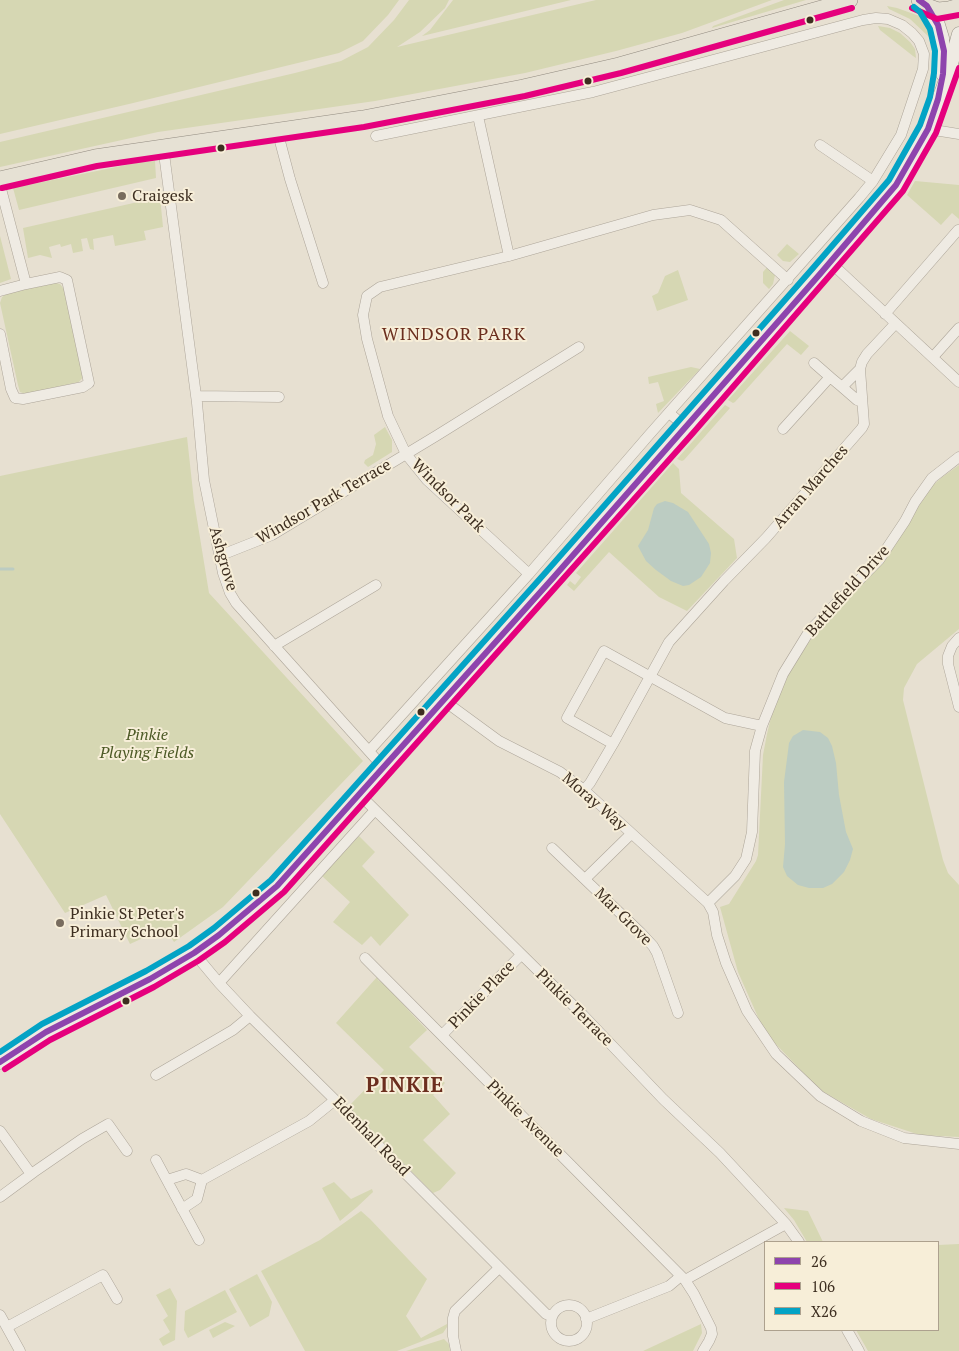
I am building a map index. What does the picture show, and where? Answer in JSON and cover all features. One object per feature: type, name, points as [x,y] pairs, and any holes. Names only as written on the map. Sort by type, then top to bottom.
[{"type":"main road","points":[[0,179],[95,157],[371,117],[523,87],[618,65],[850,0]]},
{"type":"main road","points":[[920,2],[938,10],[949,10],[959,6]]},
{"type":"main road","points":[[920,2],[938,25],[942,38],[943,74],[938,99]]},
{"type":"main road","points":[[0,1062],[46,1032],[150,979],[194,952],[220,935],[277,886],[686,427],[896,185],[928,129],[948,75],[959,34]]},
{"type":"street","points":[[369,751],[529,574],[873,181],[901,134],[923,69],[924,60],[922,47],[912,33],[902,25],[888,19],[876,18],[593,92],[376,136]]},
{"type":"street","points":[[478,116],[510,256]]},
{"type":"street","points":[[928,129],[959,134]]},
{"type":"street","points":[[277,130],[323,283]]},
{"type":"street","points":[[820,145],[873,181]]},
{"type":"street","name":"Ashgrove","points":[[163,146],[196,396],[204,480],[219,556],[228,586],[236,603],[384,768]]},
{"type":"street","points":[[0,185],[26,284]]},
{"type":"street","name":"Windsor Park","points":[[529,574],[427,480],[406,454],[388,416],[367,340],[363,315],[367,296],[380,287],[510,256],[653,215],[690,210],[721,220],[788,280]]},
{"type":"street","points":[[885,314],[958,230]]},
{"type":"street","points":[[830,262],[959,382]]},
{"type":"street","points":[[927,266],[935,274]]},
{"type":"street","points":[[0,291],[60,277],[67,280],[89,383],[83,387],[23,399],[15,398],[11,388],[0,334]]},
{"type":"street","points":[[842,387],[860,369],[867,354],[895,324]]},
{"type":"street","points":[[933,357],[959,328]]},
{"type":"street","name":"Windsor Park Terrace","points":[[219,556],[272,535],[578,347]]},
{"type":"street","points":[[814,363],[857,400],[862,402]]},
{"type":"street","name":"Arran Marches","points":[[584,790],[613,744],[669,642],[766,538],[862,428],[864,424],[860,369]]},
{"type":"street","points":[[783,429],[830,377]]},
{"type":"street","points":[[196,396],[279,397]]},
{"type":"street","points":[[669,413],[686,427]]},
{"type":"street","name":"Battlefield Drive","points":[[708,903],[735,876],[746,859],[752,832],[755,751],[762,726],[783,674],[810,630],[879,560],[932,478],[959,457]]},
{"type":"street","points":[[274,646],[376,586]]},
{"type":"street","points":[[959,638],[952,646],[948,656],[948,664],[959,707]]},
{"type":"street","points":[[613,744],[567,718],[604,651],[651,675],[726,718],[762,726]]},
{"type":"street","name":"Moray Way","points":[[443,700],[498,741],[560,772],[584,790],[708,903]]},
{"type":"street","name":"Pinkie Terrace","points":[[360,795],[583,1015],[663,1099],[720,1152],[786,1224],[798,1241]]},
{"type":"street","points":[[219,983],[375,810]]},
{"type":"street","name":"Mar Grove","points":[[585,880],[631,834]]},
{"type":"street","name":"Mar Grove","points":[[552,848],[640,932],[652,946],[657,953],[678,1013]]},
{"type":"street","points":[[708,903],[726,963],[747,1011],[776,1054],[794,1073],[837,1108],[873,1126],[904,1138],[959,1144]]},
{"type":"street","name":"Edenhall Road","points":[[194,952],[219,983],[250,1016],[499,1268],[546,1314],[552,1316]]},
{"type":"street","name":"Pinkie Place","points":[[442,1035],[521,955]]},
{"type":"street","name":"Pinkie Avenue","points":[[365,958],[683,1278],[694,1294],[711,1328],[712,1334],[703,1351]]},
{"type":"street","points":[[156,1075],[233,1030],[250,1016]]},
{"type":"street","points":[[182,1209],[197,1199],[202,1180],[309,1121],[335,1100]]},
{"type":"street","points":[[0,1198],[82,1139],[108,1124],[127,1151]]},
{"type":"street","points":[[0,1131],[31,1174]]},
{"type":"street","points":[[156,1160],[199,1240]]},
{"type":"street","points":[[167,1180],[186,1174],[202,1180]]},
{"type":"street","points":[[586,1318],[669,1286],[786,1224]]},
{"type":"street","points":[[456,1351],[453,1336],[455,1311],[499,1268]]},
{"type":"street","points":[[7,1327],[103,1275],[117,1299]]},
{"type":"street","points":[[570,1305],[580,1309],[586,1318],[586,1324],[578,1338],[568,1340],[558,1337],[551,1327],[552,1316],[559,1308],[570,1305]]},
{"type":"street","points":[[0,1315],[20,1351]]},
{"type":"street","points":[[848,1331],[858,1351]]},
{"type":"green space","points":[[0,0],[399,0],[388,15],[363,41],[339,53],[0,134]]},
{"type":"green space","points":[[409,0],[449,0],[445,8],[420,32],[397,47],[596,0],[772,0],[682,33],[525,73],[375,101],[158,132],[0,167],[0,142],[341,61],[368,47],[394,20]]},
{"type":"green space","points":[[453,0],[571,0],[422,36],[430,30]]},
{"type":"green space","points":[[784,0],[806,0],[712,28],[713,26]]},
{"type":"green space","points":[[887,6],[925,18],[930,23],[937,37],[929,37],[910,19],[889,9]]},
{"type":"green space","points":[[878,26],[890,28],[900,33],[915,49],[916,58],[880,30]]},
{"type":"green space","points":[[155,161],[156,178],[19,210],[13,188],[141,162]]},
{"type":"green space","points":[[915,181],[959,185],[959,219],[952,213],[941,225],[907,195]]},
{"type":"green space","points":[[160,197],[163,227],[144,231],[146,240],[115,246],[113,235],[93,239],[94,250],[90,249],[87,238],[81,239],[83,251],[73,253],[71,244],[61,247],[60,244],[49,247],[52,258],[40,255],[28,258],[23,228]]},
{"type":"green space","points":[[0,236],[11,279],[0,283]]},
{"type":"green space","points":[[787,244],[799,254],[790,262],[783,261],[777,255]]},
{"type":"green space","points":[[769,265],[775,275],[773,284],[769,289],[763,283],[763,272]]},
{"type":"green space","points":[[678,270],[688,300],[657,311],[652,296],[658,293],[665,276]]},
{"type":"green space","points":[[55,283],[60,284],[64,289],[83,377],[79,382],[26,394],[20,392],[18,385],[0,303],[2,297],[8,293]]},
{"type":"green space","points":[[790,331],[809,346],[801,355],[787,344],[735,402],[733,403],[728,400]]},
{"type":"green space","points":[[691,367],[700,369],[658,413],[656,404],[664,401],[658,382],[649,384],[648,377]]},
{"type":"green space","points":[[725,405],[730,408],[684,460],[677,459]]},
{"type":"green space","points":[[385,427],[392,440],[392,452],[368,467],[364,463],[365,460],[373,455],[376,444],[374,435]]},
{"type":"green space","name":"Pinkie Playing Fields","points":[[187,437],[194,501],[209,593],[363,761],[223,907],[174,942],[165,928],[130,944],[106,895],[65,913],[0,814],[0,476]]},
{"type":"green space","points":[[673,463],[679,469],[681,493],[734,539],[737,558],[687,611],[659,597],[609,552],[574,591],[567,585],[570,581],[575,585],[581,577],[576,573]]},
{"type":"green space","points":[[959,465],[959,629],[917,664],[904,688],[903,700],[943,860],[948,873],[959,885],[959,1137],[920,1135],[871,1119],[820,1090],[765,1033],[738,972],[720,907],[729,904],[758,855],[763,755],[773,709],[794,663],[817,631],[886,559],[930,488]]},
{"type":"green space","points":[[359,836],[375,852],[362,866],[409,915],[380,946],[371,936],[362,945],[333,922],[350,902],[322,876]]},
{"type":"green space","points":[[377,977],[427,1030],[409,1047],[445,1083],[433,1095],[450,1114],[423,1140],[456,1173],[440,1190],[433,1193],[348,1107],[384,1070],[336,1023]]},
{"type":"green space","points":[[334,1182],[351,1199],[372,1189],[373,1192],[340,1221],[322,1188]]},
{"type":"green space","points":[[784,1208],[808,1211],[823,1241],[806,1241],[794,1220]]},
{"type":"green space","points":[[361,1211],[427,1279],[406,1316],[421,1338],[447,1324],[447,1327],[443,1333],[397,1351],[305,1351],[261,1271],[320,1240]]},
{"type":"green space","points":[[959,1244],[959,1351],[868,1351],[857,1331],[939,1331],[939,1245]]},
{"type":"green space","points":[[257,1274],[272,1302],[269,1316],[250,1327],[229,1289]]},
{"type":"green space","points":[[170,1288],[177,1301],[175,1340],[163,1346],[159,1339],[170,1332],[163,1320],[168,1316],[156,1295]]},
{"type":"green space","points":[[225,1290],[237,1312],[188,1338],[184,1330],[185,1311]]},
{"type":"green space","points":[[225,1322],[235,1326],[213,1338],[209,1330]]},
{"type":"green space","points":[[701,1324],[702,1333],[693,1351],[643,1351]]},
{"type":"green space","points":[[444,1339],[449,1344],[450,1351],[406,1351]]},
{"type":"shaded area","points":[[665,501],[673,503],[688,512],[709,544],[711,553],[710,563],[701,577],[689,585],[683,586],[671,581],[656,570],[646,561],[638,546],[648,530],[654,508],[657,504]]},
{"type":"shaded area","points":[[803,730],[820,732],[828,738],[832,746],[846,832],[853,849],[844,872],[832,884],[823,888],[809,888],[798,885],[787,876],[783,867],[785,844],[784,782],[789,743],[793,736]]},
{"type":"waterway","points":[[0,569],[13,569]]},
{"type":"transit line","name":"26","points":[[0,1062],[46,1032],[150,979],[194,953],[219,935],[277,886],[553,578],[820,274],[896,185],[928,129],[938,99],[943,74],[944,51],[938,25],[927,6],[919,0]]},
{"type":"transit line","name":"X26","points":[[0,1052],[42,1024],[146,971],[189,946],[214,928],[271,880],[546,572],[813,268],[889,180],[920,125],[930,97],[935,51],[930,29],[920,12],[914,7]]},
{"type":"transit line","name":"106","points":[[2,188],[97,166],[364,127],[525,96],[621,73],[852,8]]},
{"type":"transit line","name":"106","points":[[912,8],[937,19],[959,15]]},
{"type":"transit line","name":"106","points":[[5,1069],[50,1040],[154,987],[198,961],[225,942],[284,892],[693,433],[903,191],[936,133],[959,68]]},
{"type":"place","name":"Craigesk","points":[[122,196]]},
{"type":"place","name":"Pinkie St Peter's Primary School","points":[[60,923]]},
{"type":"district","name":"WINDSOR PARK","points":[[454,335]]},
{"type":"district","name":"PINKIE","points":[[405,1086]]}]
